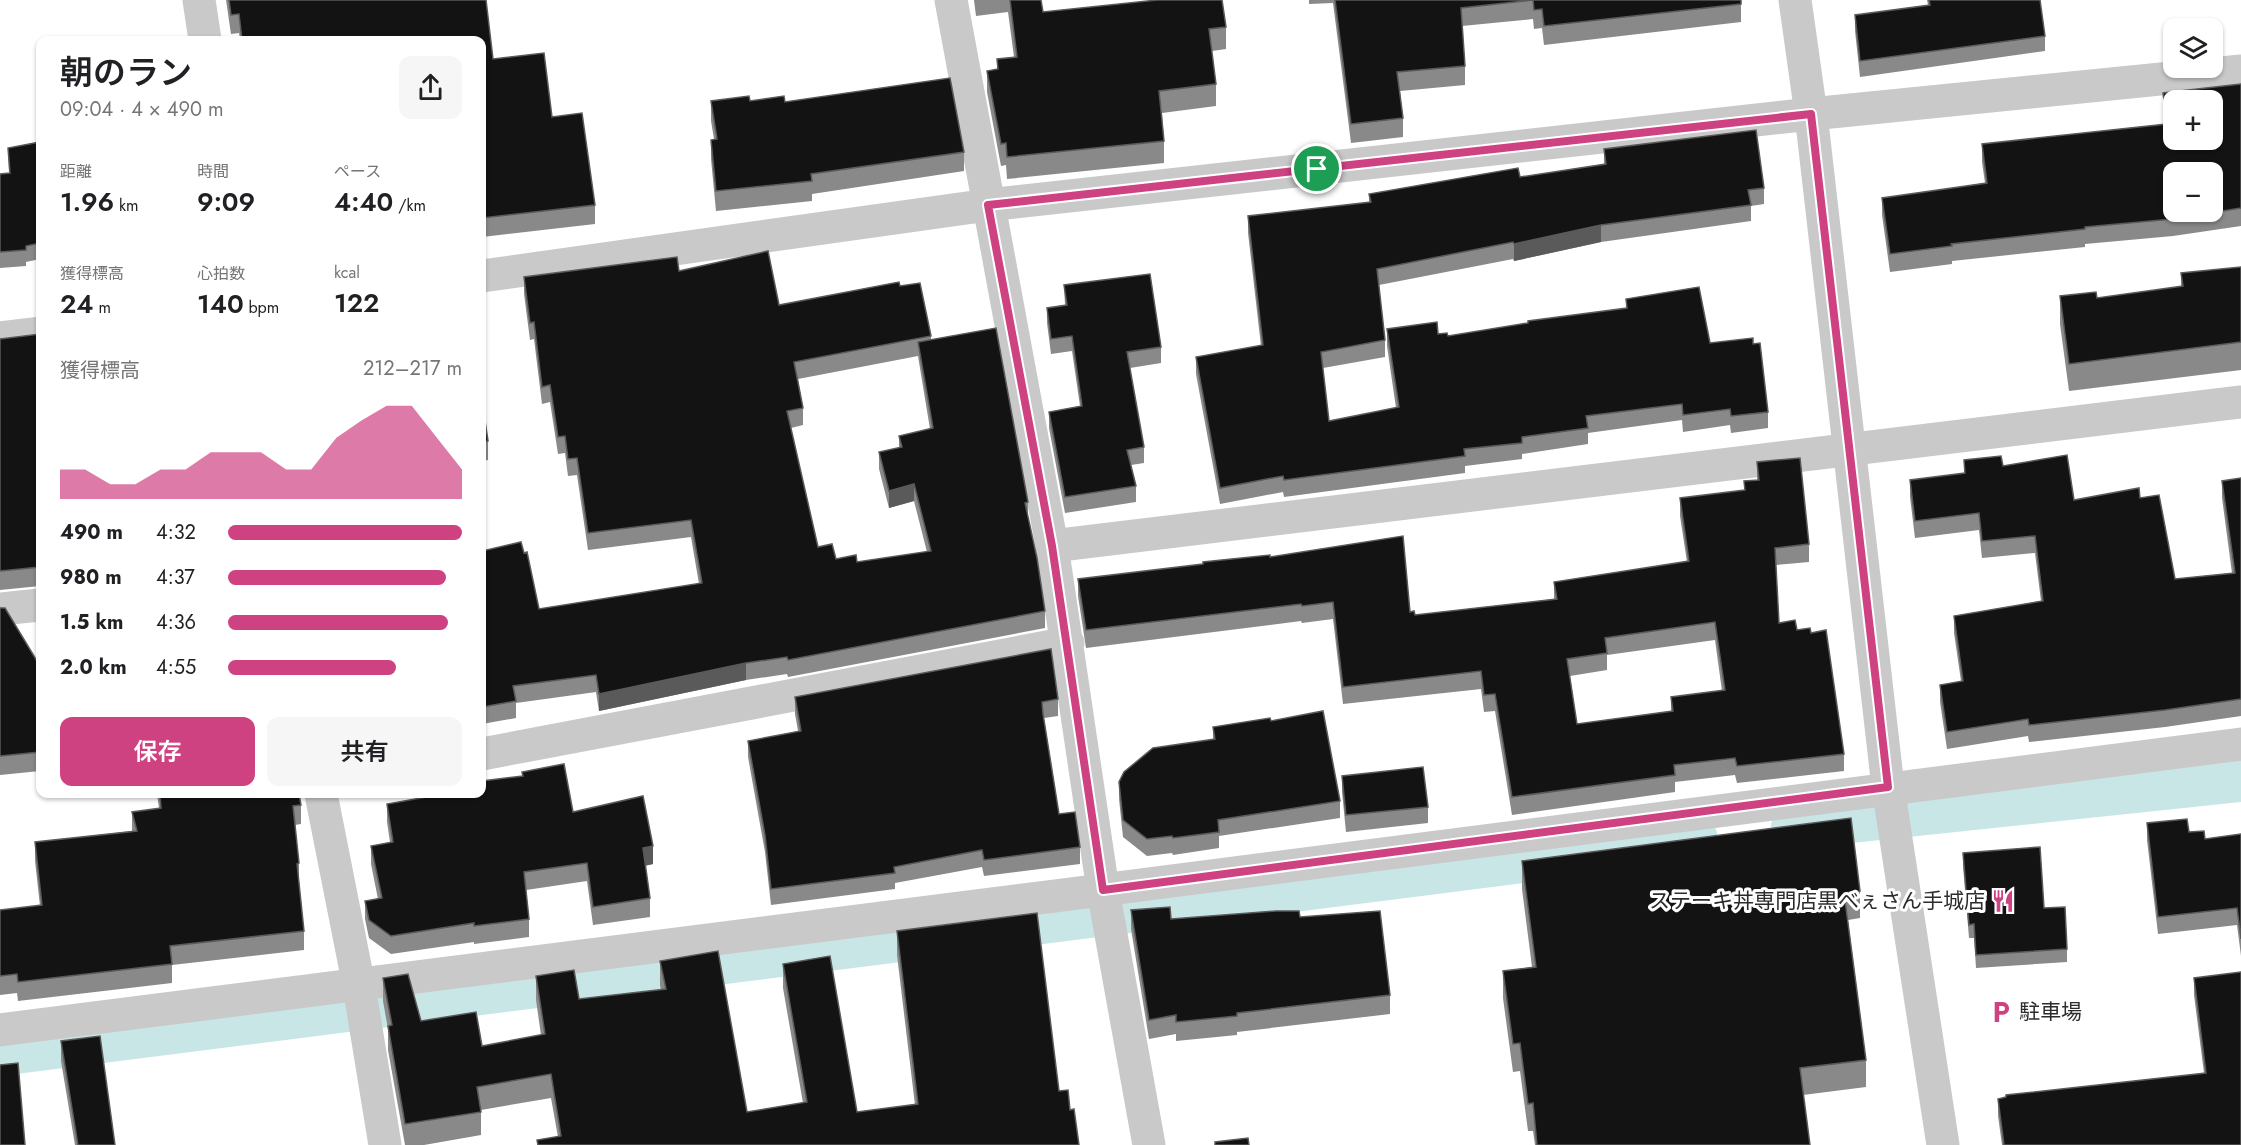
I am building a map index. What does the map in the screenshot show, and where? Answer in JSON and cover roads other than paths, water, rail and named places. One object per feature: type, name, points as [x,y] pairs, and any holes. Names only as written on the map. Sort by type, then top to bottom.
[{"type":"street","points":[[199,0],[204,36]]},
{"type":"street","points":[[951,0],[1052,546],[1103,890],[1149,1145]]},
{"type":"street","points":[[1795,0],[1811,114],[1888,787],[1943,1145]]},
{"type":"street","points":[[486,275],[988,205],[1811,114],[2241,71]]},
{"type":"street","points":[[0,338],[36,334]]},
{"type":"street","points":[[1052,546],[2241,402]]},
{"type":"street","points":[[0,609],[36,604]]},
{"type":"street","points":[[486,753],[1068,643]]},
{"type":"street","points":[[0,1030],[359,986],[1888,787],[2241,744]]},
{"type":"street","points":[[322,798],[359,986],[385,1145]]},
{"type":"waterway","points":[[1793,827],[2241,780]]},
{"type":"waterway","points":[[0,1054],[1696,839]]},
{"type":"place","name":"ステーキ丼専門店黒べぇさん手城店","points":[[2003,901]]},
{"type":"place","name":"駐車場","points":[[2001,1012]]}]
